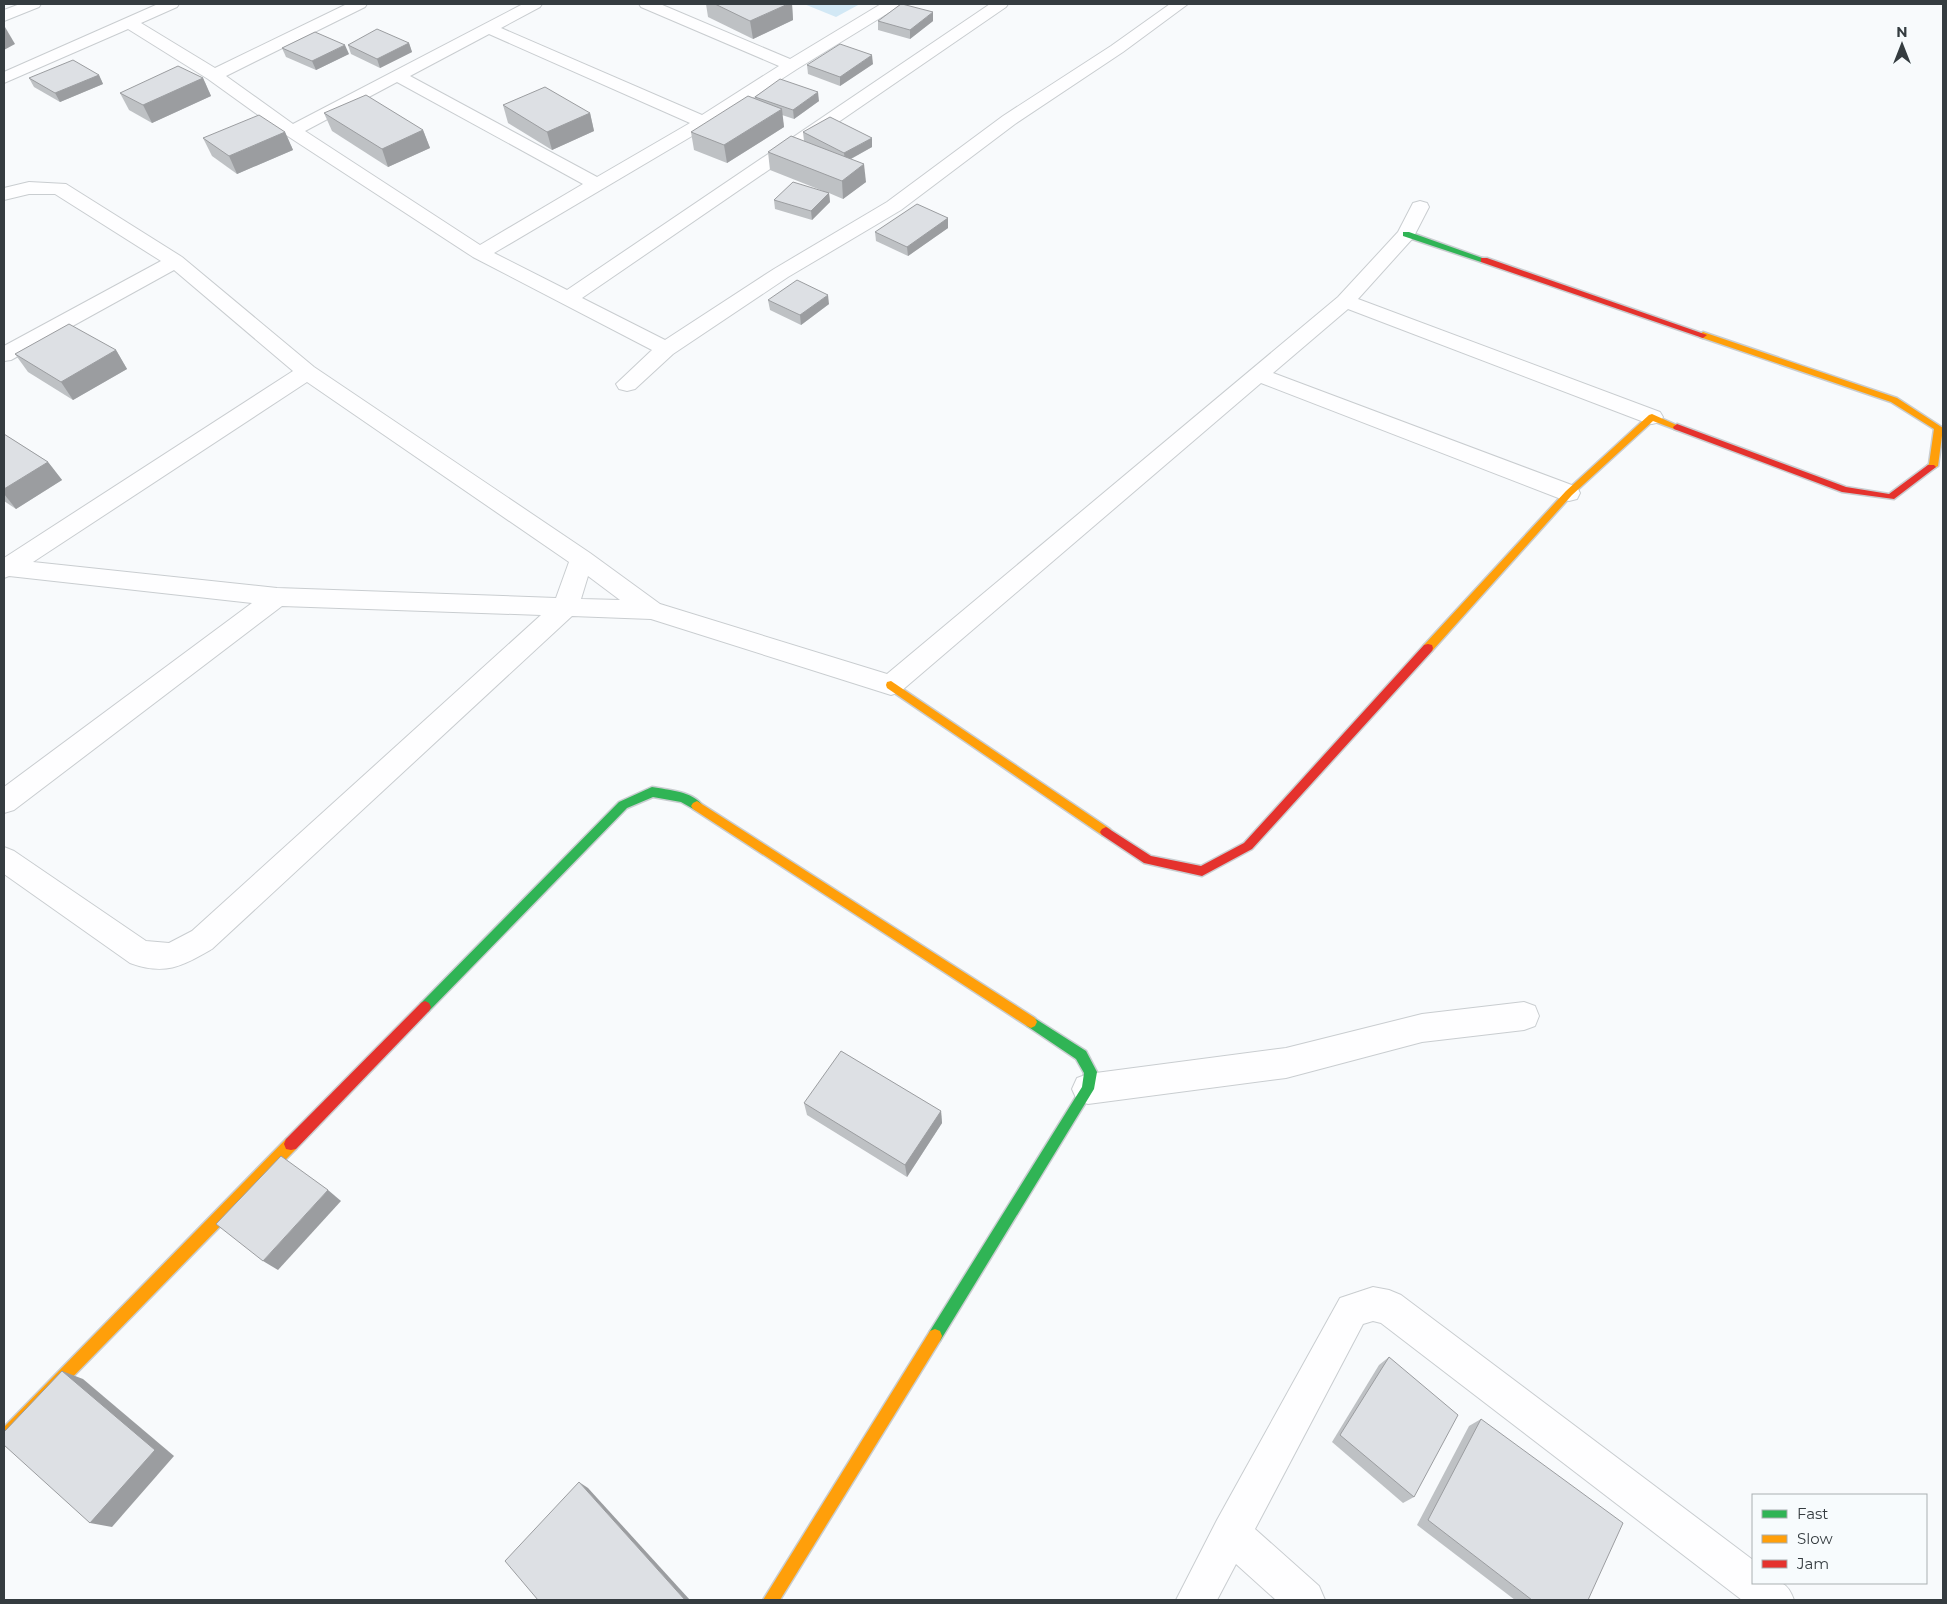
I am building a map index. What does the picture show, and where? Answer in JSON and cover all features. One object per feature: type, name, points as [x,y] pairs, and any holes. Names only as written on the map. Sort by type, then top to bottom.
[{"type":"street","points":[[4,16],[33,4]]},
{"type":"street","points":[[4,78],[171,4]]},
{"type":"street","points":[[214,75],[359,4]]},
{"type":"street","points":[[292,131],[534,4]]},
{"type":"street","points":[[648,4],[791,65]]},
{"type":"street","points":[[480,253],[703,122],[791,65],[892,4]]},
{"type":"street","points":[[569,298],[1000,4]]},
{"type":"street","points":[[627,384],[666,349],[782,273],[894,206],[1009,120],[1117,49],[1180,4]]},
{"type":"street","points":[[129,23],[214,75],[292,131],[480,253],[666,349]]},
{"type":"street","points":[[489,28],[703,122]]},
{"type":"street","points":[[398,76],[598,185]]},
{"type":"street","points":[[4,194],[29,188],[59,188],[175,261],[307,372],[582,560],[651,610]]},
{"type":"street","points":[[891,685],[1346,301],[1406,234],[1420,207]]},
{"type":"street","points":[[1346,301],[1845,490],[1890,497],[1933,466],[1939,428],[1894,400],[1406,234]]},
{"type":"street","points":[[4,355],[175,261]]},
{"type":"street","points":[[5,568],[307,372]]},
{"type":"street","points":[[1259,375],[1569,493]]},
{"type":"street","points":[[5,568],[277,597],[651,610],[891,685],[1148,860],[1202,871],[1248,846],[1569,493],[1652,417]]},
{"type":"street","points":[[4,859],[141,954],[172,956],[202,940],[565,608],[582,560]]},
{"type":"street","points":[[4,802],[277,597]]},
{"type":"street","points":[[4,1437],[624,805],[652,792],[684,798],[1080,1055],[1091,1072],[1088,1089],[771,1600]]},
{"type":"street","points":[[1088,1089],[1286,1063],[1422,1028],[1524,1016]]},
{"type":"street","points":[[1196,1600],[1352,1310],[1373,1304],[1389,1307],[1752,1583]]},
{"type":"street","points":[[1231,1534],[1305,1600]]},
{"type":"street","points":[[1753,1584],[1774,1600]]},
{"type":"shaded area","points":[[804,4],[860,4],[836,17]]},
{"type":"building","points":[[715,4],[788,4],[750,21]]},
{"type":"building","points":[[901,4],[933,12],[910,30],[878,21]]},
{"type":"building","points":[[377,29],[409,43],[377,59],[348,45]]},
{"type":"building","points":[[315,32],[345,45],[312,61],[282,48]]},
{"type":"building","points":[[840,44],[872,55],[840,77],[807,65]]},
{"type":"building","points":[[73,60],[99,75],[55,93],[29,78]]},
{"type":"building","points":[[178,66],[203,78],[143,105],[120,93]]},
{"type":"building","points":[[780,79],[818,92],[793,110],[755,97]]},
{"type":"building","points":[[545,87],[590,113],[547,132],[503,105]]},
{"type":"building","points":[[366,95],[423,130],[382,149],[324,113]]},
{"type":"building","points":[[748,96],[782,109],[724,145],[691,132]]},
{"type":"building","points":[[259,115],[285,132],[229,156],[203,138]]},
{"type":"building","points":[[830,117],[872,138],[844,153],[803,132]]},
{"type":"building","points":[[791,136],[864,164],[842,181],[768,152]]},
{"type":"building","points":[[793,182],[829,193],[811,211],[774,200]]},
{"type":"building","points":[[917,204],[948,218],[907,247],[875,232]]},
{"type":"building","points":[[797,280],[828,295],[800,315],[768,300]]},
{"type":"building","points":[[69,324],[116,350],[61,382],[15,354]]},
{"type":"building","points":[[4,434],[48,462],[4,489]]},
{"type":"building","points":[[841,1051],[941,1111],[905,1165],[804,1103]]},
{"type":"building","points":[[281,1156],[328,1190],[263,1261],[216,1224]]},
{"type":"building","points":[[1389,1357],[1458,1415],[1414,1497],[1340,1435]]},
{"type":"building","points":[[62,1371],[155,1450],[90,1523],[4,1445],[4,1432]]},
{"type":"building","points":[[1481,1419],[1623,1523],[1588,1600],[1532,1600],[1428,1520]]},
{"type":"building","points":[[579,1482],[685,1600],[538,1600],[505,1561]]},
{"type":"traffic: fast","points":[[1406,234],[1484,260]]},
{"type":"traffic: fast","points":[[425,1007],[623,805],[652,792],[684,798],[697,806]]},
{"type":"traffic: fast","points":[[935,1336],[1088,1089],[1091,1072],[1081,1055],[1031,1022]]},
{"type":"traffic: slow","points":[[1703,335],[1894,400],[1939,428],[1933,466],[1931,467]]},
{"type":"traffic: slow","points":[[1428,648],[1569,493],[1652,417],[1677,427]]},
{"type":"traffic: slow","points":[[891,685],[1106,832]]},
{"type":"traffic: slow","points":[[697,806],[1031,1022]]},
{"type":"traffic: slow","points":[[4,1437],[291,1144]]},
{"type":"traffic: slow","points":[[771,1600],[935,1336]]},
{"type":"traffic: jam","points":[[1484,260],[1703,335]]},
{"type":"traffic: jam","points":[[1677,427],[1845,490],[1891,497],[1931,467]]},
{"type":"traffic: jam","points":[[1106,832],[1148,860],[1202,871],[1248,846],[1428,648]]},
{"type":"traffic: jam","points":[[291,1144],[425,1007]]}]
